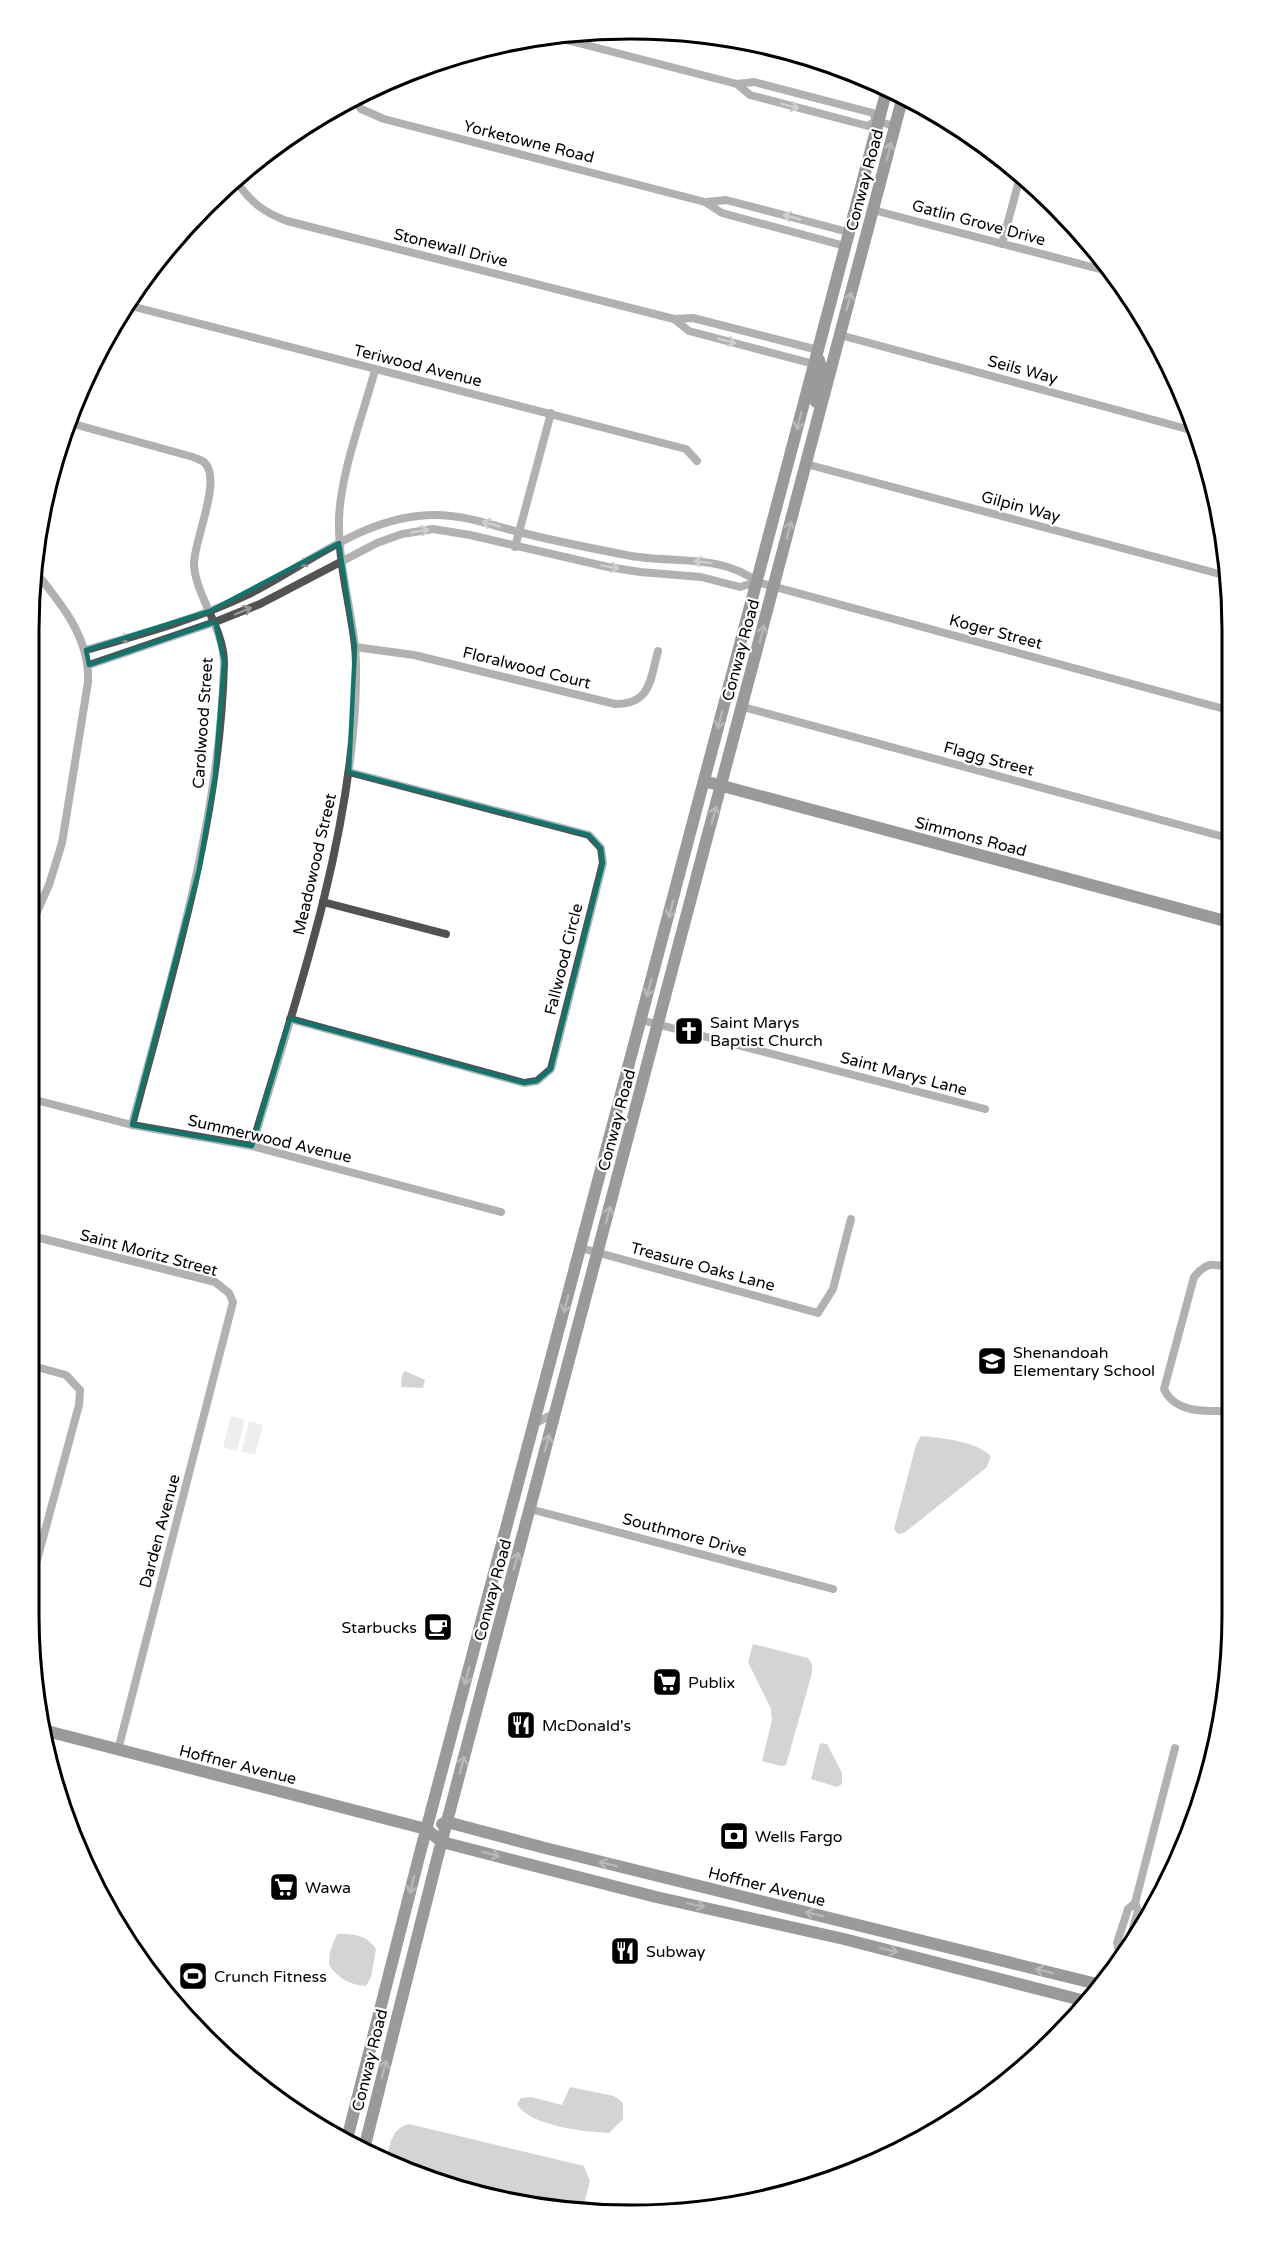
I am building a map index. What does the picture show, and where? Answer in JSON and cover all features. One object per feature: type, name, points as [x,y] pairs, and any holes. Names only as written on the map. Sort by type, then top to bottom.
[{"type":"main road","name":"Conway Road","points":[[349,2133],[426,1829],[885,97]]},
{"type":"main road","name":"Conway Road","points":[[364,2141],[901,105]]},
{"type":"main road","points":[[867,161],[867,195],[873,210]]},
{"type":"main road","points":[[838,273],[836,316],[840,336]]},
{"type":"main road","points":[[818,350],[821,369],[816,400],[818,421]]},
{"type":"main road","name":"Simmons Road","points":[[704,781],[1222,920]]},
{"type":"main road","points":[[509,1591],[501,1576],[514,1528],[513,1501]]},
{"type":"main road","points":[[491,1584],[497,1603],[489,1634],[491,1658]]},
{"type":"main road","name":"Hoffner Avenue","points":[[51,1732],[426,1829],[442,1842],[656,1897],[844,1939],[1079,1999]]},
{"type":"main road","points":[[426,1829],[447,1822]]},
{"type":"main road","name":"Hoffner Avenue","points":[[447,1822],[1093,1983]]},
{"type":"main road","points":[[792,1927],[804,1924],[826,1929],[839,1927],[845,1922]]},
{"type":"main road","points":[[844,1939],[859,1931],[935,1950],[954,1948]]},
{"type":"main road","points":[[381,2007],[388,2021],[392,2040]]},
{"type":"street","points":[[574,42],[737,84],[754,82],[871,113],[877,122]]},
{"type":"street","points":[[737,84],[750,95],[868,126],[877,122],[895,126]]},
{"type":"street","name":"Yorketowne Road","points":[[358,106],[361,109],[384,119],[705,202],[722,213],[845,246]]},
{"type":"street","points":[[1002,244],[1018,184]]},
{"type":"street","name":"Stonewall Drive","points":[[240,186],[248,198],[266,213],[287,221],[674,319],[693,318],[818,350]]},
{"type":"street","name":"Yorketowne Road","points":[[705,202],[726,200],[848,232]]},
{"type":"street","name":"Gatlin Grove Drive","points":[[873,210],[1099,269]]},
{"type":"street","name":"Teriwood Avenue","points":[[136,307],[686,449],[697,461]]},
{"type":"street","name":"Stonewall Drive","points":[[674,319],[689,331],[814,364]]},
{"type":"street","name":"Seils Way","points":[[840,336],[1187,429]]},
{"type":"street","name":"Meadowood Street","points":[[252,1146],[322,902],[338,839],[349,772],[355,707],[355,647],[339,543],[339,518],[343,487],[375,370]]},
{"type":"street","points":[[515,547],[550,414]]},
{"type":"street","name":"Carolwood Street","points":[[76,425],[205,462],[209,470],[211,486],[194,565],[199,584],[215,622],[224,661],[215,776],[199,869],[132,1125]]},
{"type":"street","name":"Gilpin Way","points":[[806,464],[1219,574]]},
{"type":"street","points":[[86,650],[210,611],[246,596],[366,529],[402,518],[435,515],[471,518],[520,532],[628,556],[664,561],[708,563],[744,572],[757,582]]},
{"type":"street","points":[[89,665],[215,622],[260,604],[376,543],[402,534],[434,529],[640,572],[701,577],[740,587],[757,582]]},
{"type":"street","points":[[39,907],[49,885],[62,843],[89,665],[86,650],[62,605],[41,579]]},
{"type":"street","name":"Koger Street","points":[[757,582],[1222,708]]},
{"type":"street","name":"Floralwood Court","points":[[355,647],[414,655],[615,704],[627,704],[640,699],[647,690],[658,651]]},
{"type":"street","name":"Flagg Street","points":[[743,707],[1222,836]]},
{"type":"street","name":"Fallwood Circle","points":[[290,1019],[524,1083],[537,1081],[551,1069],[603,863],[601,848],[589,835],[349,772]]},
{"type":"street","points":[[322,902],[446,934]]},
{"type":"street","name":"Saint Marys Lane","points":[[641,1020],[985,1109]]},
{"type":"street","name":"Summerwood Avenue","points":[[39,1101],[132,1125],[252,1146],[501,1212]]},
{"type":"street","name":"Treasure Oaks Lane","points":[[581,1248],[818,1312],[833,1289],[851,1219]]},
{"type":"street","name":"Saint Moritz Street","points":[[39,1238],[215,1282],[229,1293],[233,1302],[230,1320]]},
{"type":"street","points":[[1222,1266],[1216,1264],[1204,1266],[1194,1277],[1164,1389],[1169,1399],[1182,1406],[1201,1411],[1222,1411]]},
{"type":"street","name":"Darden Avenue","points":[[118,1750],[230,1320]]},
{"type":"street","points":[[39,1368],[66,1375],[80,1390],[79,1405],[39,1553]]},
{"type":"street","points":[[539,1405],[555,1413]]},
{"type":"street","points":[[534,1424],[555,1413]]},
{"type":"street","name":"Southmore Drive","points":[[530,1509],[833,1588]]},
{"type":"street","points":[[1118,1948],[1117,1943],[1128,1909],[1135,1903],[1175,1748]]},
{"type":"street","points":[[1135,1903],[1138,1911],[1135,1922]]},
{"type":"highlighted area","points":[[339,543],[355,647],[349,772],[589,835],[601,848],[603,863],[551,1069],[537,1081],[524,1083],[290,1019],[252,1146],[132,1125],[199,869],[215,776],[224,661],[215,622],[89,665],[86,650],[210,611]]},
{"type":"shaded area","points":[[405,1371],[425,1380],[423,1388],[401,1387],[402,1375]]},
{"type":"shaded area","points":[[231,1416],[245,1420],[237,1451],[223,1447]]},
{"type":"shaded area","points":[[249,1421],[263,1425],[255,1455],[241,1452]]},
{"type":"shaded area","points":[[921,1436],[967,1444],[991,1456],[987,1467],[904,1533],[898,1534],[894,1529],[916,1445]]},
{"type":"shaded area","points":[[753,1644],[808,1658],[812,1664],[812,1673],[786,1765],[781,1766],[762,1761],[772,1720],[771,1709],[748,1662]]},
{"type":"shaded area","points":[[820,1743],[827,1744],[842,1773],[842,1784],[837,1787],[811,1779]]},
{"type":"shaded area","points":[[337,1934],[359,1936],[368,1940],[376,1949],[371,1977],[366,1986],[345,1980],[329,1965],[330,1951]]},
{"type":"shaded area","points":[[570,2087],[614,2096],[623,2103],[623,2119],[609,2133],[587,2131],[545,2123],[523,2112],[517,2104],[521,2098],[531,2097],[562,2105]]},
{"type":"shaded area","points":[[409,2124],[584,2166],[590,2181],[584,2203],[515,2194],[477,2185],[404,2160],[388,2153],[395,2133]]},
{"type":"place","name":"Saint Marys Baptist Church","points":[[689,1031]]},
{"type":"place","name":"Shenandoah Elementary School","points":[[992,1361]]},
{"type":"place","name":"Starbucks","points":[[438,1627]]},
{"type":"place","name":"Publix","points":[[667,1682]]},
{"type":"place","name":"McDonald's","points":[[521,1725]]},
{"type":"place","name":"Wells Fargo","points":[[734,1836]]},
{"type":"place","name":"Wawa","points":[[284,1887]]},
{"type":"place","name":"Subway","points":[[625,1951]]},
{"type":"place","name":"Crunch Fitness","points":[[193,1976]]}]
